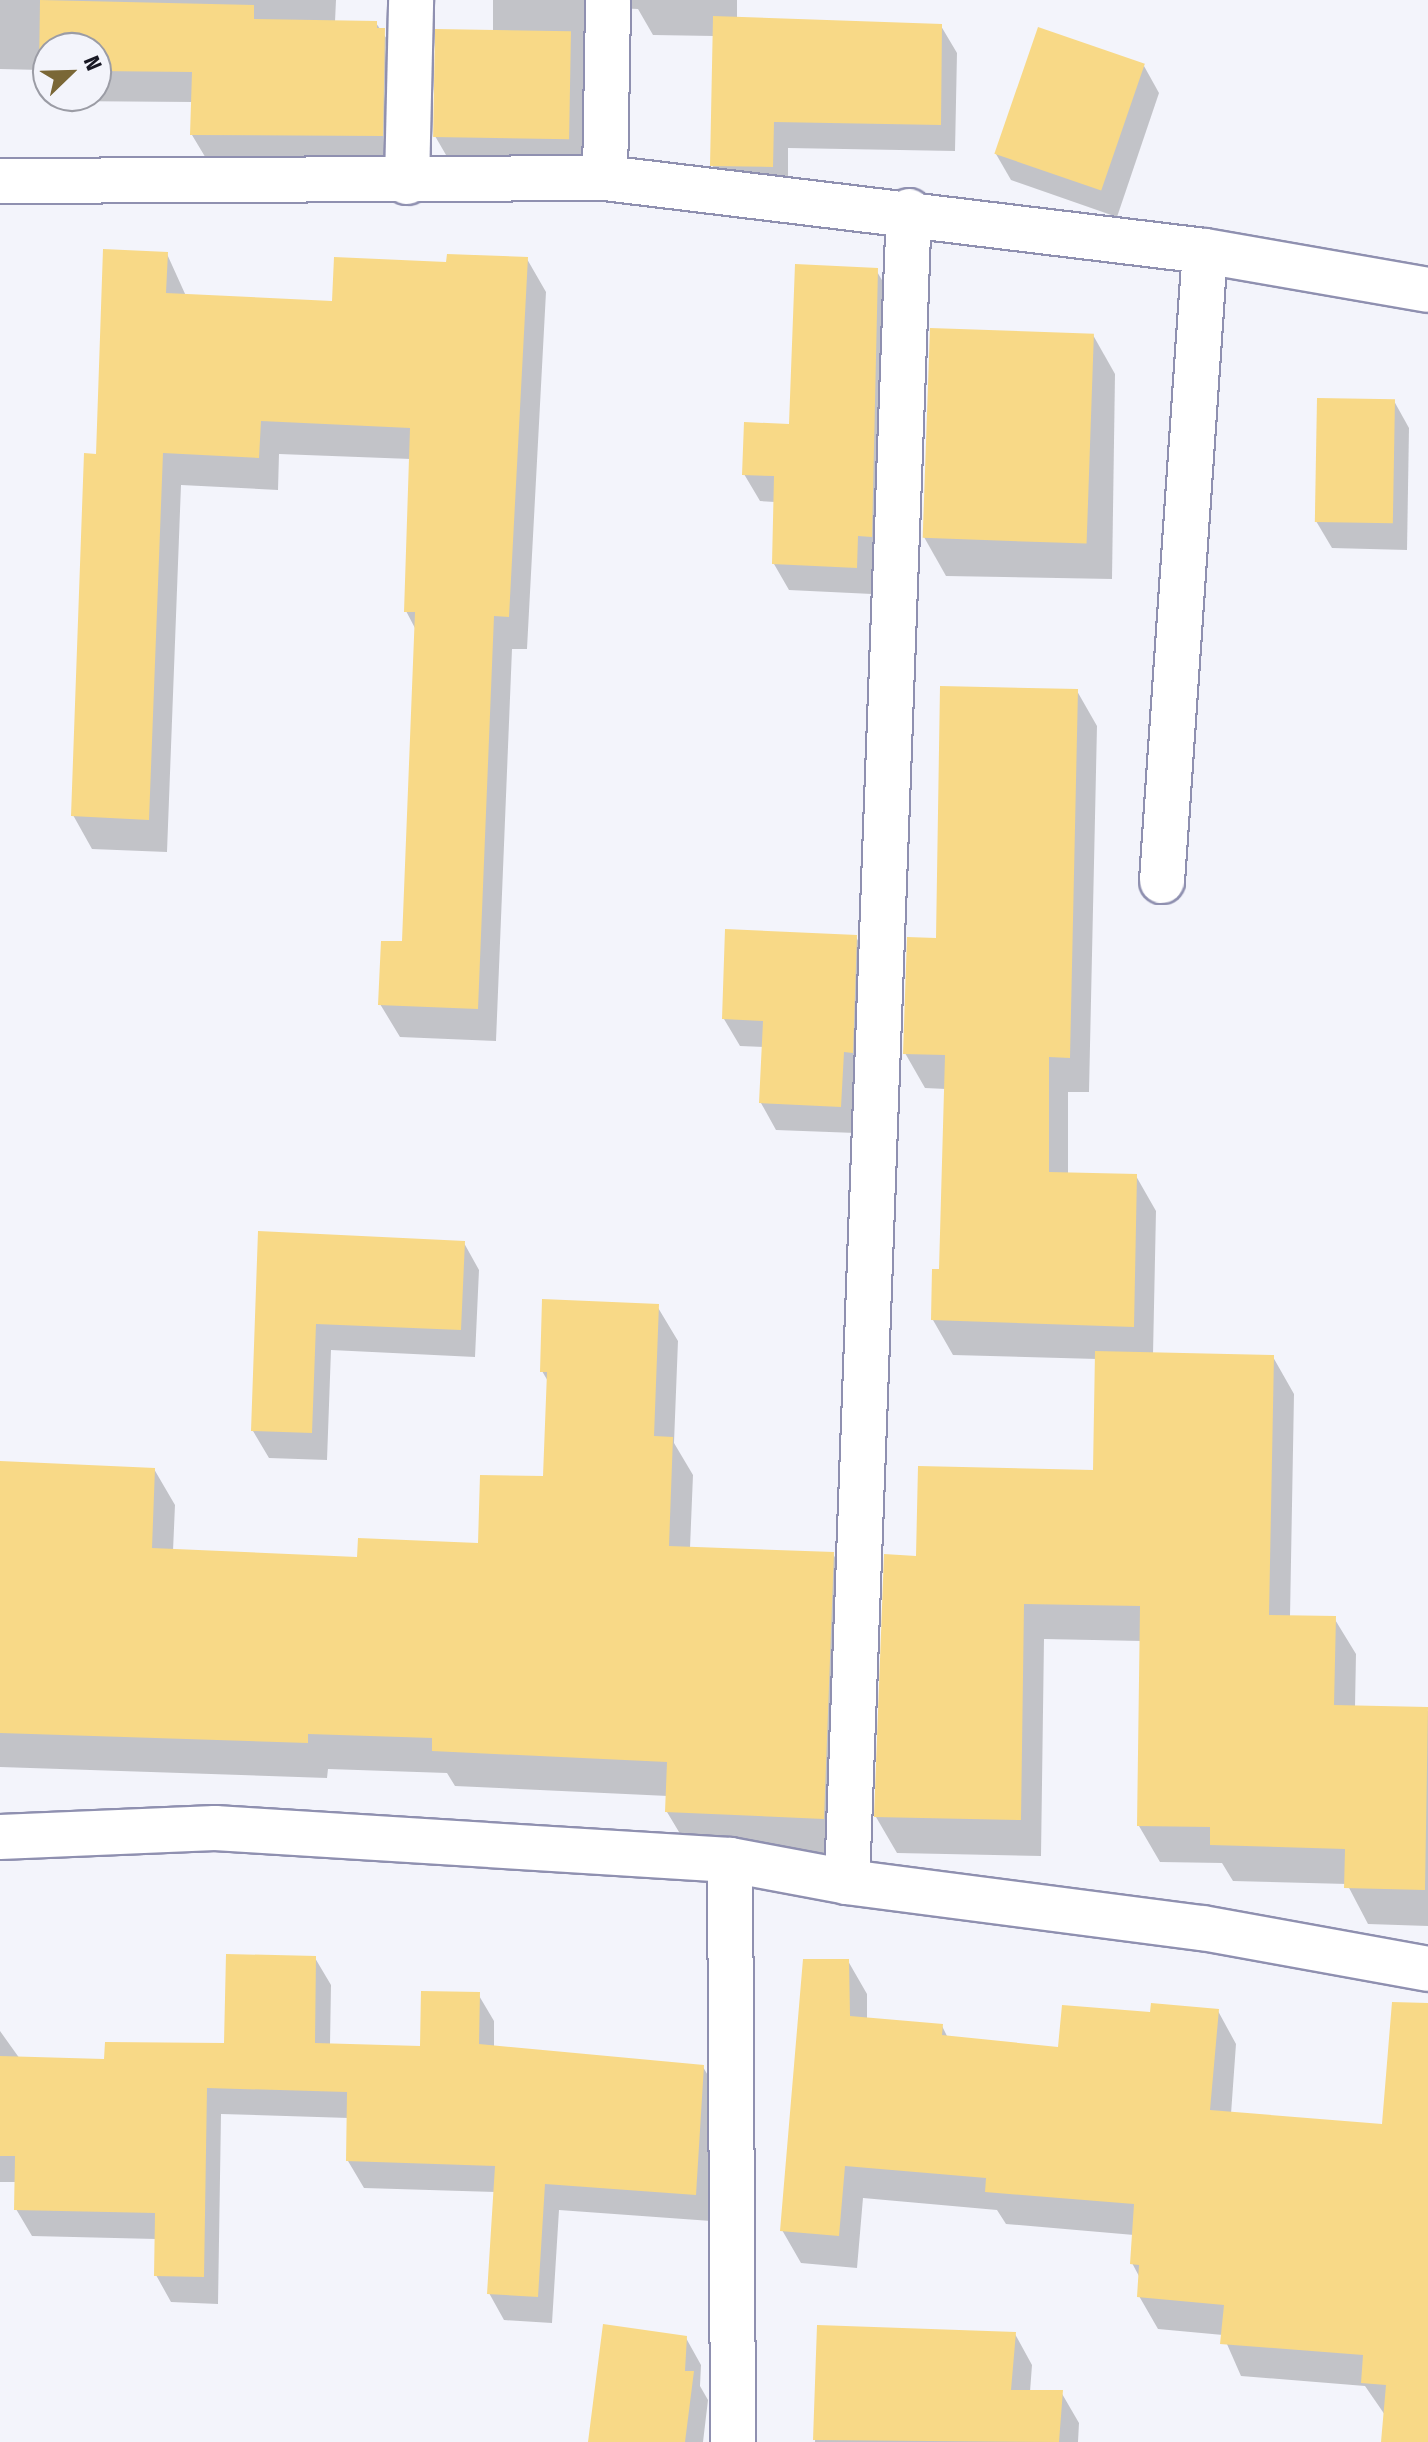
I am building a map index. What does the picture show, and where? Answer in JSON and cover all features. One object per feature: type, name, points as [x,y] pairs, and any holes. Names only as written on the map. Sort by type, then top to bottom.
[{"type":"street","points":[[407,182],[411,0]]},
{"type":"street","points":[[605,178],[608,0]]},
{"type":"street","points":[[0,181],[407,182],[605,178],[909,211],[1205,251],[1428,290]]},
{"type":"street","points":[[847,1882],[909,211]]},
{"type":"street","points":[[1162,881],[1205,251]]},
{"type":"street","points":[[0,1837],[215,1828],[730,1860],[847,1882],[1203,1928],[1428,1969]]},
{"type":"street","points":[[730,1860],[733,2442]]},
{"type":"building","points":[[40,0],[254,5],[254,19],[377,21],[377,28],[385,28],[383,136],[190,135],[192,72],[112,71],[112,32],[40,32]]},
{"type":"building","points":[[713,16],[942,24],[941,125],[774,122],[773,167],[710,166]]},
{"type":"building","points":[[1038,27],[1145,64],[1101,190],[994,154]]},
{"type":"building","points":[[435,29],[571,31],[569,139],[433,137]]},
{"type":"building","points":[[103,249],[168,252],[166,293],[332,301],[334,257],[446,262],[447,254],[528,257],[509,617],[494,616],[478,1009],[378,1005],[381,941],[402,941],[415,612],[404,612],[410,428],[261,421],[259,458],[163,453],[149,820],[71,816],[84,453],[96,454]]},
{"type":"building","points":[[795,264],[878,268],[872,537],[858,536],[857,568],[772,564],[774,476],[742,475],[744,422],[789,424]]},
{"type":"building","points":[[930,328],[1094,334],[1087,544],[923,538]]},
{"type":"building","points":[[1317,398],[1395,399],[1393,523],[1315,522]]},
{"type":"building","points":[[940,686],[1078,689],[1070,1058],[1049,1057],[1049,1172],[1137,1174],[1134,1327],[931,1320],[932,1269],[939,1269],[945,1055],[903,1054],[907,937],[936,938]]},
{"type":"building","points":[[725,929],[857,935],[853,1053],[844,1052],[841,1107],[759,1103],[763,1021],[722,1019]]},
{"type":"building","points":[[258,1231],[465,1241],[461,1330],[316,1324],[312,1433],[251,1431]]},
{"type":"building","points":[[542,1299],[659,1304],[654,1436],[673,1437],[669,1546],[834,1552],[824,1819],[665,1812],[667,1762],[432,1751],[432,1738],[308,1734],[308,1743],[0,1733],[0,1461],[155,1468],[152,1548],[357,1557],[358,1538],[478,1543],[480,1475],[543,1476],[547,1372],[540,1372]]},
{"type":"building","points":[[1095,1351],[1274,1355],[1269,1615],[1336,1616],[1334,1705],[1428,1707],[1425,1890],[1344,1888],[1345,1849],[1210,1845],[1210,1827],[1137,1826],[1140,1606],[1024,1604],[1021,1820],[874,1817],[884,1554],[916,1556],[918,1466],[1093,1470]]},
{"type":"building","points":[[226,1954],[316,1956],[315,2043],[420,2046],[421,1991],[480,1992],[479,2044],[704,2065],[696,2195],[545,2184],[538,2297],[487,2294],[495,2166],[346,2161],[347,2092],[207,2088],[204,2277],[154,2276],[155,2213],[14,2210],[15,2156],[0,2156],[0,2056],[104,2059],[105,2042],[224,2043]]},
{"type":"building","points":[[803,1959],[849,1959],[850,2016],[943,2024],[942,2035],[1058,2047],[1062,2005],[1150,2012],[1151,2003],[1219,2009],[1210,2110],[1382,2124],[1392,2002],[1428,2003],[1428,2442],[1381,2442],[1386,2385],[1361,2383],[1363,2355],[1220,2344],[1224,2305],[1137,2297],[1139,2265],[1130,2264],[1134,2204],[985,2192],[986,2178],[845,2166],[839,2236],[780,2231]]},
{"type":"building","points":[[603,2324],[687,2336],[685,2371],[694,2371],[685,2442],[588,2442]]},
{"type":"building","points":[[817,2325],[1016,2332],[1011,2390],[1063,2390],[1059,2442],[813,2440]]}]
